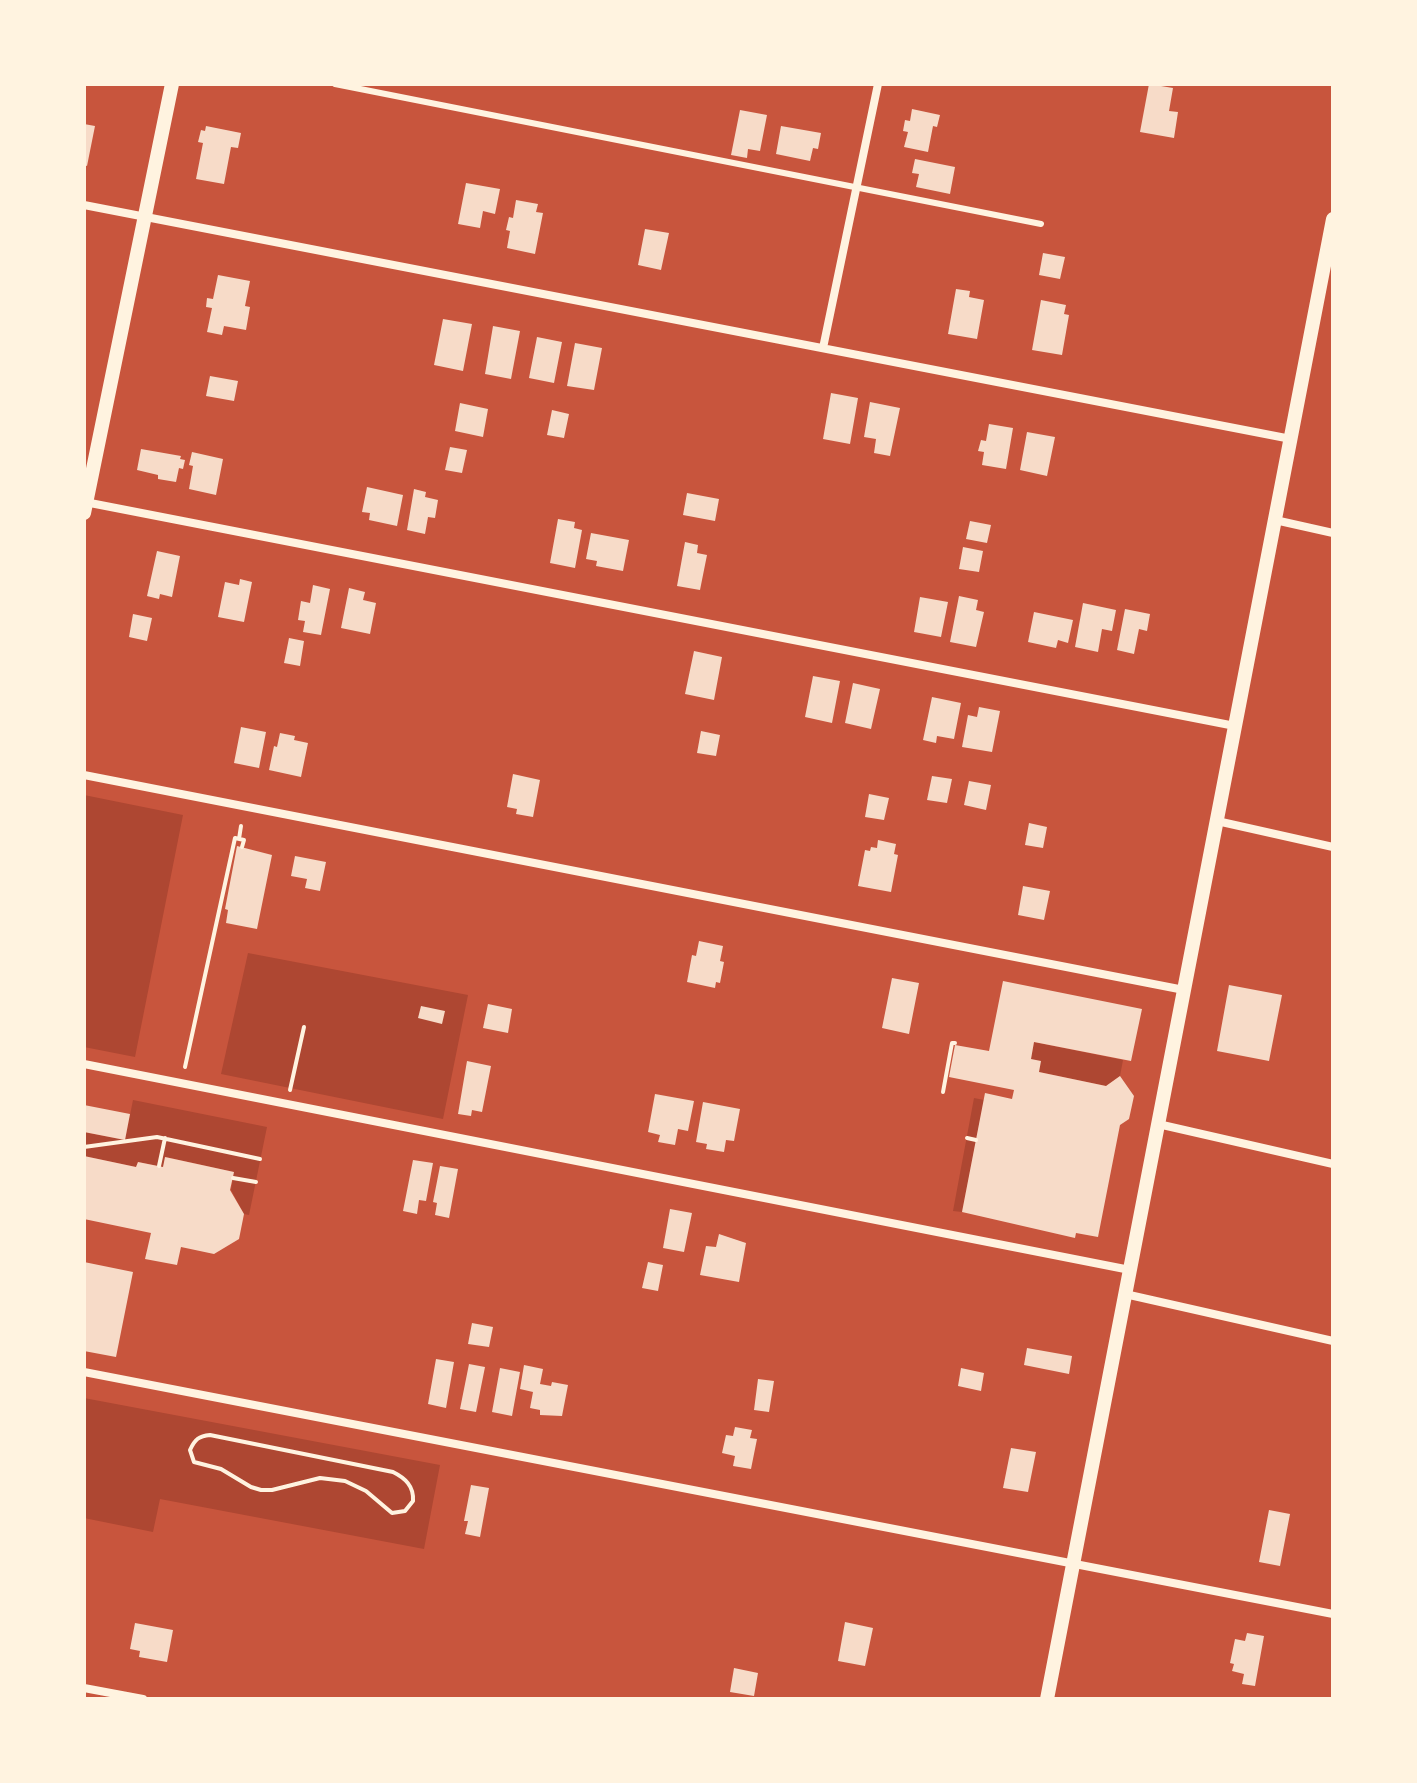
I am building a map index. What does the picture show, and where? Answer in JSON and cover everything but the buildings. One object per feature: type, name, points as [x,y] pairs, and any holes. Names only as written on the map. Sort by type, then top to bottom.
[{"type":"street","points":[[172,84],[85,506],[1235,726]]},
{"type":"street","points":[[823,348],[878,84]]},
{"type":"street","points":[[84,205],[1291,439]]},
{"type":"street","points":[[1047,1699],[1333,219]]},
{"type":"street","points":[[1275,520],[1333,533]]},
{"type":"street","points":[[84,775],[1184,990]]},
{"type":"street","points":[[1217,821],[1333,847]]},
{"type":"street","points":[[84,1064],[1130,1270]]},
{"type":"street","points":[[1158,1124],[1333,1164]]},
{"type":"street","points":[[1125,1294],[1333,1341]]},
{"type":"street","points":[[84,1372],[1333,1614]]},
{"type":"street","points":[[84,1688],[143,1699]]},
{"type":"lane","points":[[335,84],[1041,224]]},
{"type":"path","points":[[239,839],[241,826]]},
{"type":"path","points":[[185,1067],[235,838],[244,840],[242,847]]},
{"type":"path","points":[[287,1104],[304,1027]]},
{"type":"path","points":[[943,1092],[952,1043],[955,1043]]},
{"type":"path","points":[[84,1147],[157,1137],[260,1159]]},
{"type":"path","points":[[159,1166],[165,1138]]},
{"type":"path","points":[[967,1138],[976,1140]]},
{"type":"path","points":[[233,1178],[256,1182]]},
{"type":"path","points":[[210,1435],[384,1469],[401,1476],[411,1487],[413,1501],[405,1511],[392,1513],[357,1486],[330,1479],[320,1478],[272,1490],[251,1487],[221,1469],[194,1462],[190,1450],[197,1438],[210,1435]]},
{"type":"shaded area","points":[[84,795],[183,815],[135,1057],[84,1047]]},
{"type":"shaded area","points":[[248,953],[468,995],[443,1119],[221,1074]]},
{"type":"shaded area","points":[[1034,1042],[1123,1060],[1120,1076],[1106,1086],[1039,1072],[1031,1059]]},
{"type":"shaded area","points":[[974,1098],[984,1100],[962,1212],[953,1211]]},
{"type":"shaded area","points":[[133,1100],[267,1127],[249,1215],[244,1214],[231,1190],[234,1172],[166,1157],[163,1167],[138,1162],[136,1167],[84,1156],[84,1132],[125,1140]]},
{"type":"shaded area","points":[[84,1398],[440,1465],[424,1549],[160,1499],[153,1532],[84,1518]]}]
